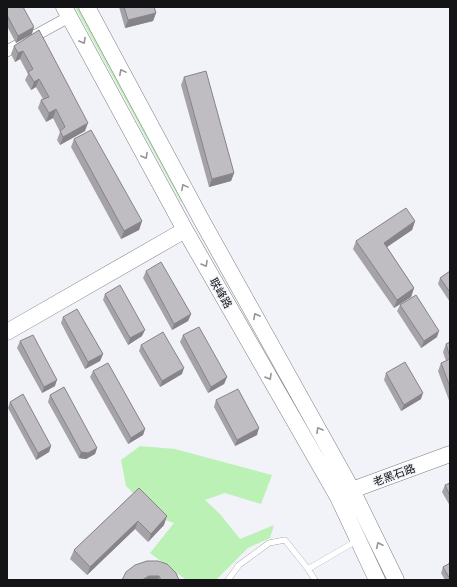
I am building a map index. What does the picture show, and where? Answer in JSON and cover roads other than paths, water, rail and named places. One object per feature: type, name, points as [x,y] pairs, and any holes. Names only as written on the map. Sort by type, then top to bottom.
[{"type":"main road","name":"联峰路","points":[[87,7],[202,221],[352,490],[396,580]]},
{"type":"main road","name":"联峰路","points":[[67,12],[185,230],[338,497],[377,580]]},
{"type":"main road","points":[[7,332],[185,230]]},
{"type":"main road","name":"老黑石路","points":[[338,497],[352,490],[450,454]]},
{"type":"street","points":[[7,51],[67,12]]},
{"type":"street","points":[[185,230],[202,221]]},
{"type":"lane","points":[[228,580],[239,565],[269,543],[284,540],[308,569],[315,580]]},
{"type":"lane","points":[[308,569],[358,540]]}]
